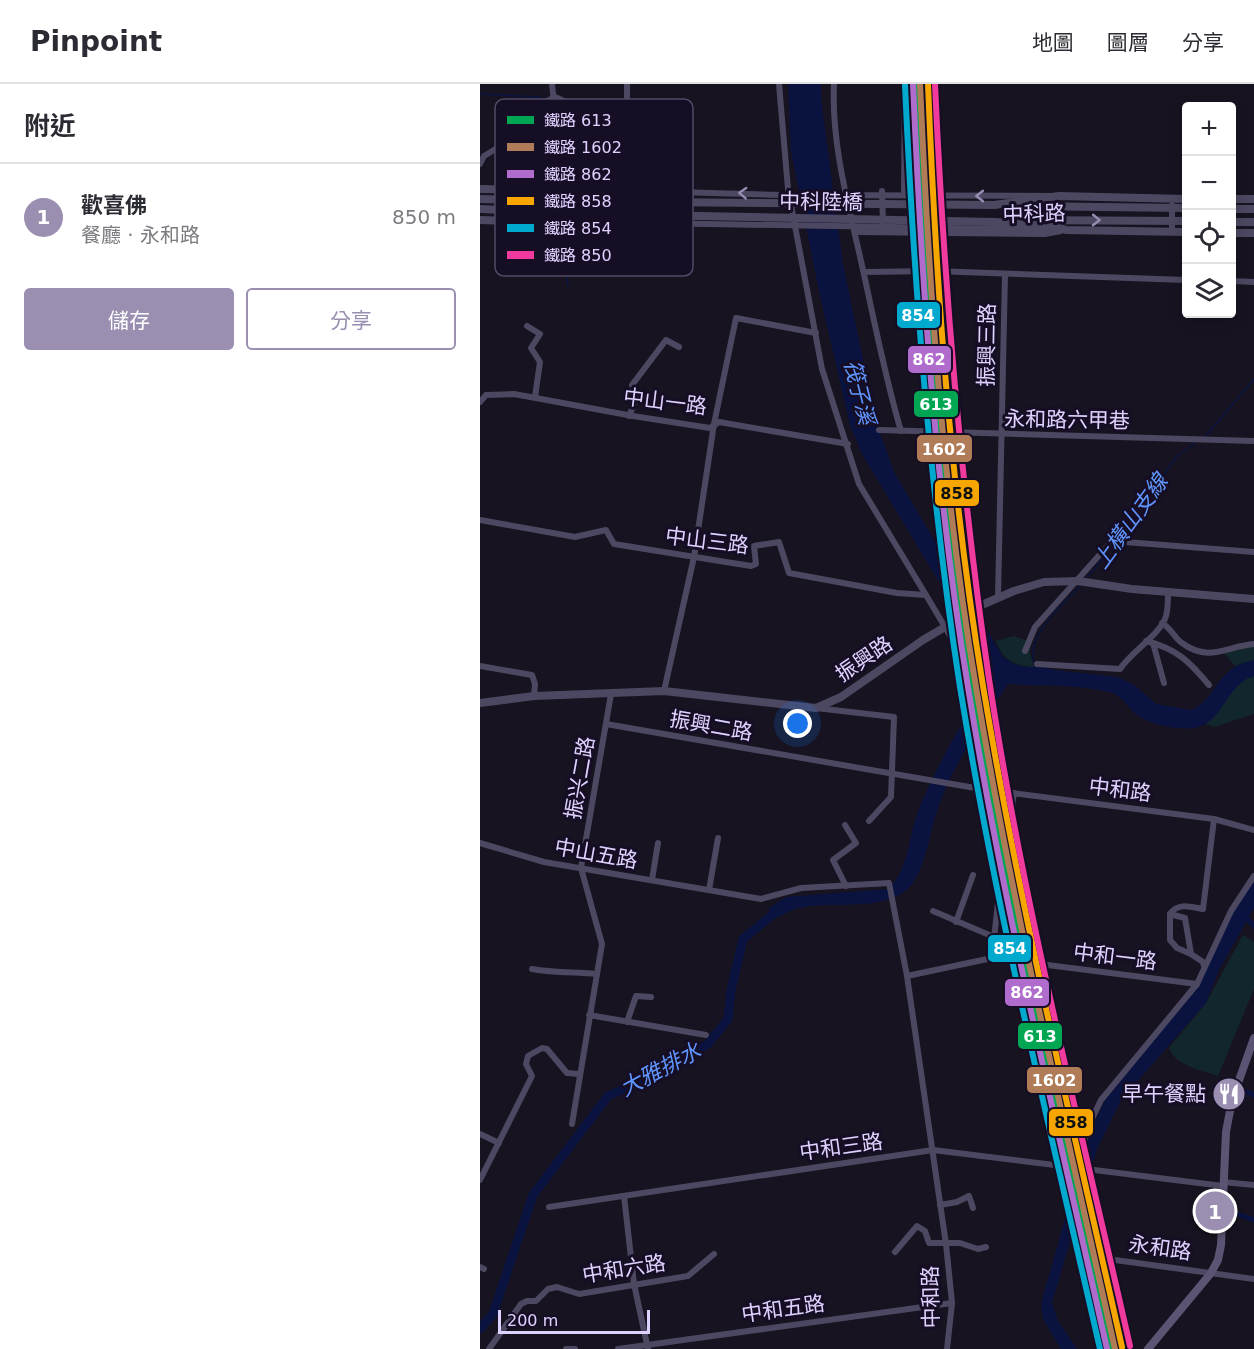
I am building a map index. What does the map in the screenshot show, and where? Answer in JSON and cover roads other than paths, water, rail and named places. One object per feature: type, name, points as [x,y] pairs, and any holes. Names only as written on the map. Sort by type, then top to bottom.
[{"type":"main road","name":"永和路","points":[[1148,1349],[1211,1273],[1218,1260],[1232,1100],[1254,1038]]},
{"type":"street","points":[[552,84],[555,97]]},
{"type":"street","points":[[779,84],[784,157],[795,232],[822,369],[858,484],[966,661]]},
{"type":"street","points":[[834,84],[835,123],[855,232],[884,372],[901,431]]},
{"type":"street","points":[[904,191],[906,84]]},
{"type":"street","points":[[555,97],[560,99]]},
{"type":"street","points":[[551,99],[555,97]]},
{"type":"street","points":[[480,164],[484,156],[495,149]]},
{"type":"street","points":[[480,189],[495,189]]},
{"type":"street","points":[[882,191],[883,232]]},
{"type":"street","points":[[693,192],[1182,199]]},
{"type":"street","points":[[994,205],[1059,196]]},
{"type":"street","points":[[1171,198],[1172,231]]},
{"type":"street","points":[[480,199],[495,199]]},
{"type":"street","points":[[1236,199],[1254,199]]},
{"type":"street","name":"中科陸橋","points":[[693,202],[994,205]]},
{"type":"street","name":"中科路","points":[[994,205],[1182,208]]},
{"type":"street","points":[[1236,209],[1254,209]]},
{"type":"street","points":[[480,210],[495,210]]},
{"type":"street","name":"中科陸橋","points":[[693,219],[995,222]]},
{"type":"street","name":"中科路","points":[[995,222],[1023,219],[1182,221]]},
{"type":"street","points":[[480,220],[495,220]]},
{"type":"street","points":[[693,220],[1066,231]]},
{"type":"street","points":[[995,222],[1054,226],[1066,231]]},
{"type":"street","points":[[1236,222],[1254,222]]},
{"type":"street","name":"中科路","points":[[855,232],[1046,234],[1066,231],[1182,232]]},
{"type":"street","points":[[919,232],[920,272]]},
{"type":"street","points":[[928,232],[930,272]]},
{"type":"street","points":[[1236,232],[1254,233]]},
{"type":"street","points":[[864,272],[1182,280]]},
{"type":"street","name":"振興三路","points":[[998,597],[1005,274]]},
{"type":"street","points":[[1236,281],[1254,282]]},
{"type":"street","points":[[664,691],[694,557],[714,424],[736,318],[816,333]]},
{"type":"street","points":[[527,326],[540,334],[531,345],[540,362],[535,397]]},
{"type":"street","points":[[629,416],[638,395],[632,386],[640,374],[666,340],[679,347]]},
{"type":"street","name":"中山一路","points":[[480,402],[486,395],[514,394],[629,416],[710,428],[719,422],[846,444]]},
{"type":"street","name":"永和路六甲巷","points":[[879,430],[1254,441]]},
{"type":"street","name":"中山三路","points":[[480,520],[575,537],[606,530],[614,544],[751,566],[756,564],[754,546],[779,542],[789,573],[897,593],[926,595]]},
{"type":"street","points":[[1025,651],[1035,627],[1112,541],[1254,552]]},
{"type":"street","name":"振興路","points":[[816,708],[841,697],[946,627],[998,597],[1044,582],[1078,581],[1168,593],[1254,599]]},
{"type":"street","points":[[1037,664],[1120,669],[1133,652],[1162,623],[1166,616],[1168,593]]},
{"type":"street","points":[[1162,623],[1173,630],[1180,642],[1204,654],[1230,651],[1254,644]]},
{"type":"street","points":[[1146,641],[1161,644],[1177,652],[1209,685]]},
{"type":"street","points":[[1153,643],[1164,683]]},
{"type":"street","points":[[480,666],[532,675],[535,684],[534,696]]},
{"type":"street","points":[[480,703],[534,696],[664,691],[894,717],[890,773],[891,797],[869,821]]},
{"type":"street","name":"振兴二路","points":[[581,868],[611,694]]},
{"type":"street","name":"振興二路","points":[[606,724],[952,784]]},
{"type":"street","name":"中和路","points":[[952,784],[1214,819],[1254,830]]},
{"type":"street","points":[[981,789],[1000,883]]},
{"type":"street","points":[[907,976],[992,958],[1000,883],[1014,793]]},
{"type":"street","points":[[1170,914],[1174,908],[1181,906],[1203,909],[1214,819]]},
{"type":"street","points":[[845,825],[856,843],[833,860],[846,886]]},
{"type":"street","points":[[709,890],[718,838]]},
{"type":"street","name":"中山五路","points":[[480,843],[521,857],[761,899],[801,888],[889,883]]},
{"type":"street","points":[[652,880],[658,843]]},
{"type":"street","points":[[572,1124],[602,944],[581,868]]},
{"type":"street","points":[[956,922],[973,875]]},
{"type":"street","points":[[1078,1169],[1088,1127],[1101,1100],[1197,984],[1231,911],[1254,876]]},
{"type":"street","name":"中和路","points":[[889,883],[907,976],[946,1244],[952,1303],[947,1349]]},
{"type":"street","points":[[933,912],[994,937]]},
{"type":"street","name":"中和一路","points":[[1191,954],[1185,918],[1170,914],[1170,940],[1177,948],[1203,962],[1204,967]]},
{"type":"street","name":"中和一路","points":[[992,958],[1197,984]]},
{"type":"street","points":[[532,969],[561,974],[571,971],[597,974]]},
{"type":"street","points":[[627,1022],[636,996],[651,997]]},
{"type":"street","points":[[589,1015],[706,1035]]},
{"type":"street","points":[[480,1180],[532,1076],[526,1064],[528,1056],[542,1048],[547,1049],[567,1073],[579,1074]]},
{"type":"street","points":[[480,1134],[499,1143]]},
{"type":"street","name":"中和三路","points":[[549,1207],[933,1150],[1104,1173],[1223,1184]]},
{"type":"street","points":[[1223,1184],[1254,1185]]},
{"type":"street","points":[[624,1196],[634,1284],[645,1346]]},
{"type":"street","points":[[940,1205],[957,1203],[969,1196],[973,1208]]},
{"type":"street","name":"中和路","points":[[895,1252],[917,1226],[925,1231],[929,1243],[960,1243],[978,1249],[986,1248]]},
{"type":"street","name":"中和六路","points":[[489,1349],[521,1304],[536,1301],[548,1289],[565,1287],[579,1294],[688,1276],[714,1254]]},
{"type":"street","name":"永和路","points":[[1106,1267],[1115,1260],[1254,1278]]},
{"type":"street","name":"中和五路","points":[[618,1349],[952,1303]]},
{"type":"street","points":[[566,1349],[575,1349]]},
{"type":"water","name":"筏子溪","points":[[788,84],[821,84],[821,99],[843,264],[876,421],[894,472],[1003,657],[1021,666],[1034,667],[1035,665],[1055,670],[1118,677],[1134,685],[1156,704],[1191,710],[1207,699],[1224,676],[1241,664],[1254,660],[1254,676],[1237,687],[1212,719],[1194,728],[1164,726],[1148,721],[1136,714],[1117,696],[1097,689],[1008,684],[969,744],[944,792],[921,866],[911,886],[892,898],[879,902],[813,906],[794,909],[778,917],[768,909],[786,897],[888,889],[895,881],[905,862],[915,819],[934,774],[991,676],[992,670],[862,454],[850,425],[820,296],[791,151]]},
{"type":"water","points":[[1254,880],[1254,908],[1219,970],[1206,1003],[1121,1100],[1097,1149],[1052,1303],[1058,1321],[1077,1349],[1061,1349],[1043,1319],[1041,1303],[1090,1132],[1105,1100],[1199,984],[1232,912]]},
{"type":"waterway","points":[[480,94],[540,97],[541,99]]},
{"type":"waterway","points":[[567,276],[568,286]]},
{"type":"waterway","name":"上橫山支線","points":[[1204,438],[1254,379]]},
{"type":"waterway","name":"上橫山支線","points":[[1118,540],[1177,456],[1197,442]]},
{"type":"waterway","name":"上橫山支線","points":[[1086,579],[1115,544]]},
{"type":"waterway","name":"上橫山支線","points":[[1034,662],[1033,652],[1041,631],[1048,620],[1081,585]]},
{"type":"waterway","name":"大雅排水","points":[[480,1329],[493,1314],[533,1195],[608,1096],[651,1077],[708,1044],[728,1019],[731,990],[743,939],[782,907]]},
{"type":"waterway","points":[[1243,914],[1254,926]]},
{"type":"waterway","points":[[1240,1089],[1254,1095]]},
{"type":"waterway","points":[[1229,1211],[1254,1220]]},
{"type":"rail line","name":"862","points":[[913,84],[926,311],[938,462],[968,687],[1015,936],[1107,1349]]},
{"type":"rail line","name":"613","points":[[916,84],[929,311],[941,462],[971,687],[1019,936],[1110,1349]]},
{"type":"rail line","name":"1602","points":[[920,84],[939,386],[964,612],[1006,854],[1115,1349]]},
{"type":"rail line","name":"858","points":[[928,84],[935,235],[946,386],[971,611],[1013,852],[1030,935],[1122,1347]]},
{"type":"rail line","name":"850","points":[[935,84],[954,382],[989,679],[1035,930],[1130,1346]]},
{"type":"rail line","name":"854","points":[[905,85],[924,387],[931,462],[960,687],[1007,936],[1100,1349]]},
{"type":"place","name":"早午餐點","points":[[1229,1094]]},
{"type":"place","name":"歡喜佛","points":[[1215,1211]]}]
